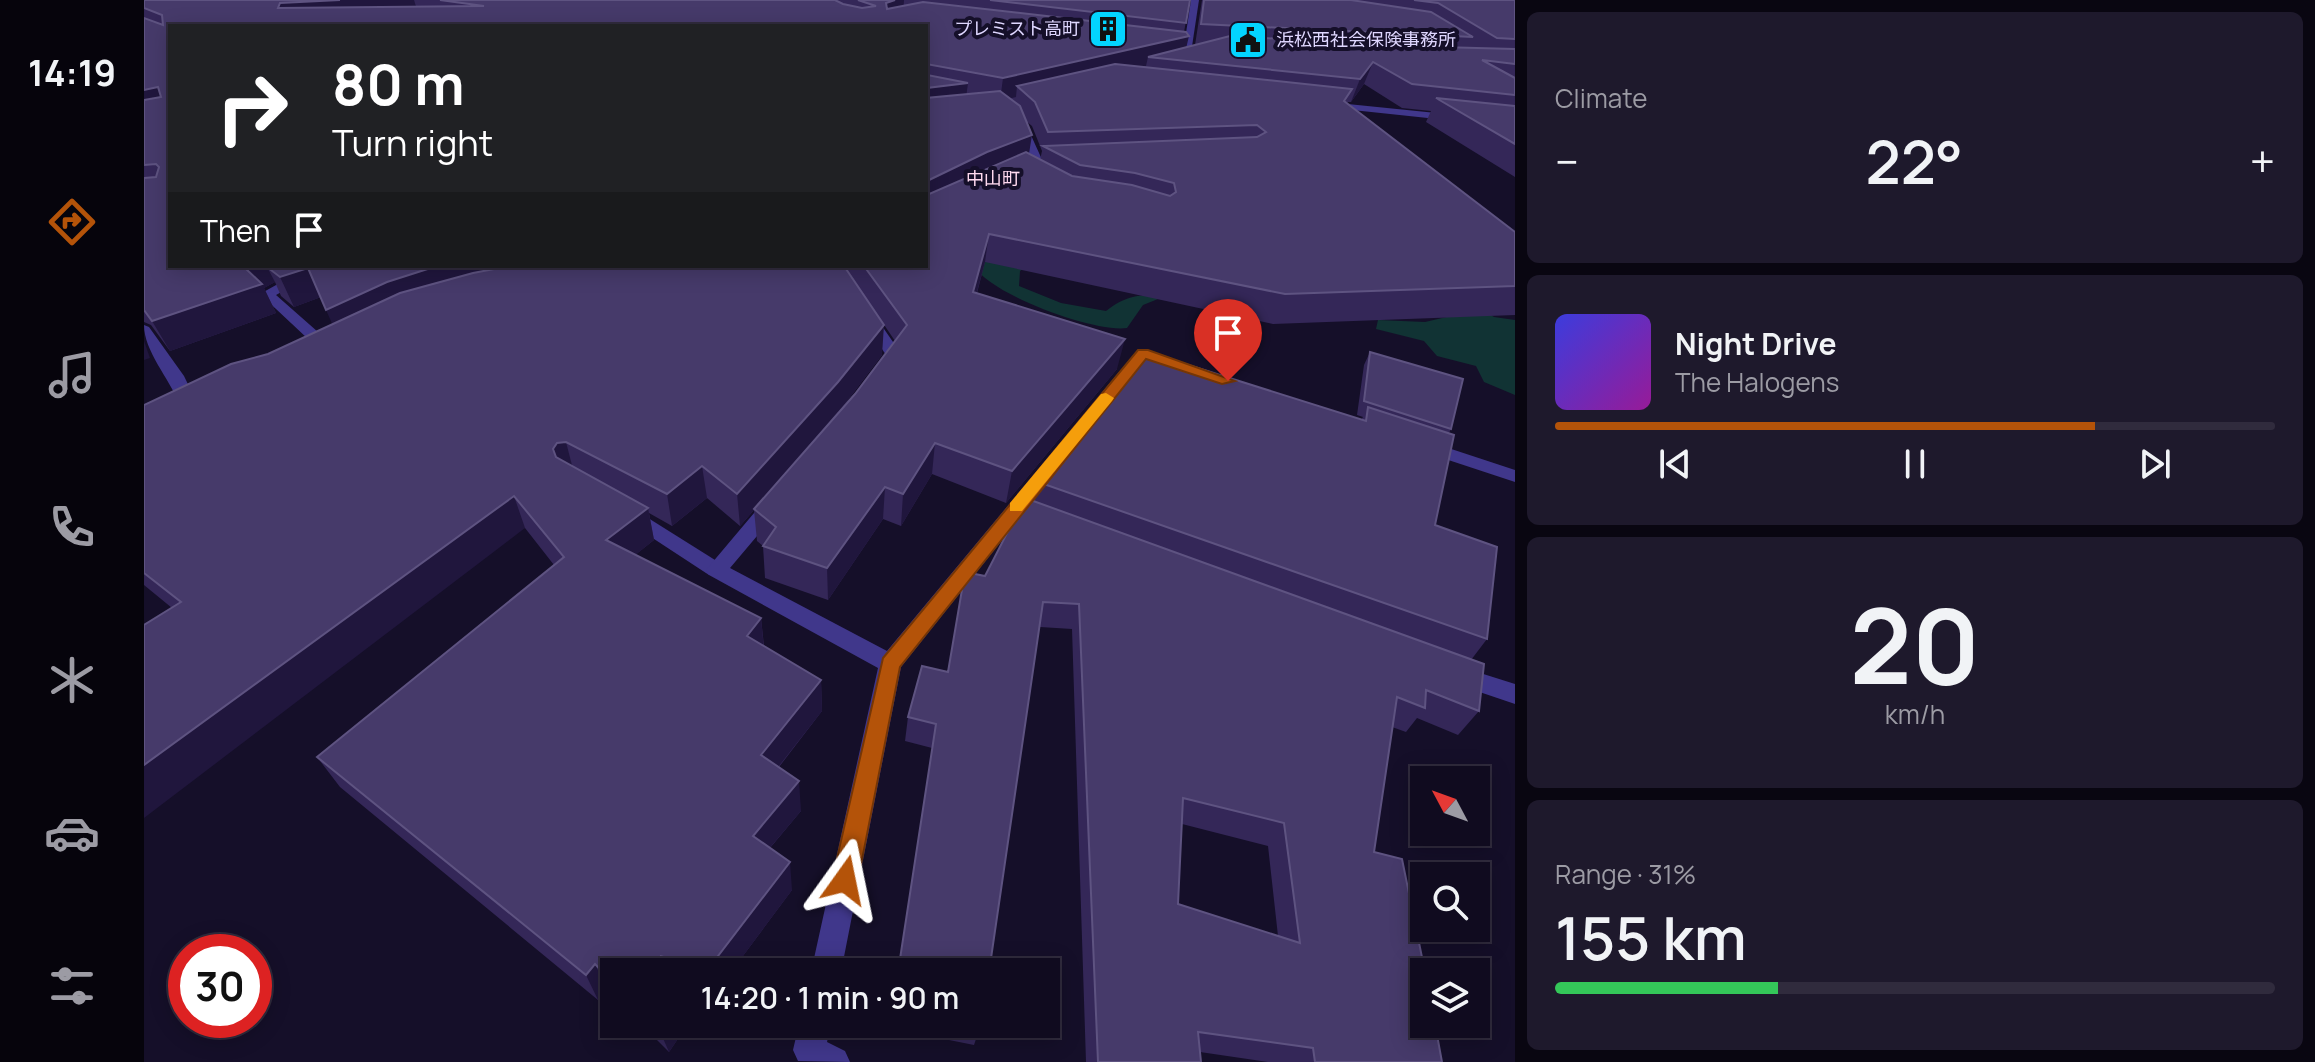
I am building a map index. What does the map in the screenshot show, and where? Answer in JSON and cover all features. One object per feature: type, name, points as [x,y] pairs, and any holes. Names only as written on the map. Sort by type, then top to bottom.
[{"type":"street","points":[[1187,53],[1195,0]]},
{"type":"street","points":[[1172,64],[1203,58]]},
{"type":"street","points":[[1313,103],[1475,120]]},
{"type":"street","points":[[1010,115],[1024,127],[1026,172],[1053,163]]},
{"type":"street","points":[[317,268],[267,294],[332,353]]},
{"type":"street","points":[[859,304],[894,355],[875,380]]},
{"type":"street","points":[[144,330],[176,376],[188,403]]},
{"type":"street","points":[[829,958],[890,664],[1143,353]]},
{"type":"street","points":[[1409,441],[1515,476]]},
{"type":"street","points":[[716,570],[786,488]]},
{"type":"street","points":[[611,503],[662,532],[716,570],[890,664]]},
{"type":"street","points":[[1013,510],[1043,521]]},
{"type":"street","points":[[1441,669],[1515,694]]},
{"type":"street","points":[[812,1038],[809,1050],[834,1062]]},
{"type":"green space","points":[[993,242],[1029,264],[1020,271],[1019,286],[1061,303],[1106,311],[1135,297],[1168,295],[1143,305],[1127,328],[1112,328],[1069,318],[1021,300],[984,277],[974,266]]},
{"type":"green space","points":[[1481,309],[1494,317],[1515,320],[1515,395],[1484,382],[1476,366],[1437,356],[1424,341],[1376,329],[1378,320],[1425,322]]},
{"type":"building","points":[[144,0],[340,0],[280,3],[278,8],[484,6],[440,0],[835,0],[862,8],[876,6],[858,0],[895,0],[886,3],[887,9],[923,2],[1186,32],[1189,36],[1003,78],[928,64],[928,24],[168,24],[168,268],[245,268],[262,284],[152,321],[144,310],[144,178],[156,177],[159,167],[156,164],[144,165],[144,100],[161,97],[158,87],[144,90],[144,18],[163,25],[162,15],[144,8]]},
{"type":"building","points":[[990,0],[1190,0],[1186,23]]},
{"type":"building","points":[[1204,0],[1351,0],[1431,12],[1473,37],[1201,24]]},
{"type":"building","points":[[1414,0],[1515,0],[1515,39],[1497,38],[1438,3]]},
{"type":"building","points":[[1230,36],[1515,49],[1515,64],[1482,60],[1515,78],[1515,95],[1412,84],[1373,62],[1360,79],[1148,57]]},
{"type":"building","points":[[1115,64],[1352,89],[1344,101],[1515,232],[1515,286],[1285,294],[989,234],[973,292],[1125,339],[1012,471],[935,443],[903,494],[885,487],[827,568],[763,546],[776,527],[754,509],[855,394],[907,325],[865,268],[928,268],[928,195],[1026,152],[1072,176],[1132,185],[1170,196],[1176,192],[1174,183],[1135,173],[1080,165],[1043,146],[1257,137],[1266,132],[1257,125],[1048,132],[1035,102],[1017,86]]},
{"type":"building","points":[[928,75],[968,83],[928,88]]},
{"type":"building","points":[[1000,91],[1020,106],[1032,135],[987,152],[928,181],[928,98]]},
{"type":"building","points":[[1436,98],[1515,106],[1515,144]]},
{"type":"building","points":[[268,268],[308,268],[280,277]]},
{"type":"building","points":[[308,268],[431,268],[387,282],[326,310]]},
{"type":"building","points":[[499,268],[845,268],[884,325],[838,382],[737,494],[702,466],[667,494],[566,442],[557,443],[553,449],[556,457],[648,508],[606,540],[761,618],[747,636],[821,680],[761,755],[799,781],[753,836],[790,862],[716,958],[600,958],[600,969],[595,964],[586,975],[317,757],[564,557],[514,496],[144,765],[144,625],[181,602],[144,573],[144,405],[231,364],[268,354],[400,293]]},
{"type":"building","points":[[1144,351],[1366,421],[1368,407],[1454,435],[1435,525],[1497,547],[1487,639],[1038,482]]},
{"type":"building","points":[[1370,352],[1463,379],[1451,429],[1364,401]]},
{"type":"building","points":[[1025,498],[1484,664],[1479,711],[1426,690],[1425,708],[1397,697],[1374,852],[1402,859],[1410,898],[1410,942],[1419,942],[1422,958],[1410,958],[1410,1038],[1438,1038],[1442,1062],[1315,1062],[1313,1048],[1198,1032],[1201,1062],[1098,1062],[1079,604],[1043,602],[991,958],[900,958],[936,724],[908,717],[922,666],[948,672],[965,572],[985,576]],"holes":[[[1183,798],[1284,823],[1300,943],[1178,904]]]},
{"type":"slow traffic","points":[[1016,507],[1106,398]]},
{"type":"place","name":"プレミスト高町","points":[[1108,29]]},
{"type":"place","name":"浜松西社会保険事務所","points":[[1248,40]]},
{"type":"district","name":"中山町","points":[[993,179]]},
{"type":"route","points":[[845,880],[890,664],[1143,353],[1228,381]]}]
